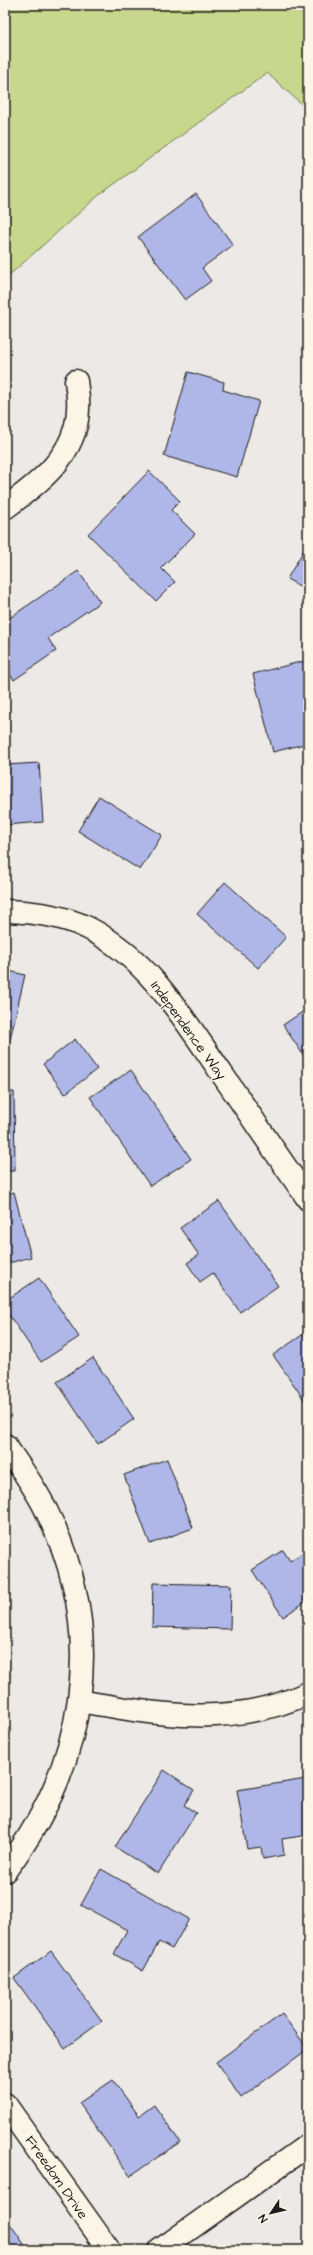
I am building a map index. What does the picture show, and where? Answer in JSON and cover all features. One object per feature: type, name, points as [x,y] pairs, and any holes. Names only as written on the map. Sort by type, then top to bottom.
[{"type":"street","points":[[5,508],[35,486],[56,465],[71,440],[78,410],[76,381]]},
{"type":"street","name":"Independence Way","points":[[5,911],[58,916],[88,928],[117,947],[148,975],[178,1010],[308,1199]]},
{"type":"street","points":[[5,1445],[26,1475],[48,1513],[71,1576],[80,1618],[83,1680],[72,1738],[51,1795],[21,1850],[5,1871]]},
{"type":"street","points":[[80,1701],[170,1715],[227,1715],[262,1710],[291,1701],[308,1693]]},
{"type":"street","name":"Freedom Drive","points":[[5,2104],[109,2250]]},
{"type":"street","points":[[160,2250],[308,2145]]},
{"type":"green space","points":[[5,5],[308,5],[308,110],[267,73],[98,196],[5,279]]},
{"type":"building","points":[[196,194],[233,245],[202,268],[211,281],[185,300],[138,237]]},
{"type":"building","points":[[188,372],[224,382],[223,390],[259,401],[237,477],[164,456]]},
{"type":"building","points":[[149,471],[180,501],[171,510],[195,534],[161,568],[175,582],[156,601],[88,534]]},
{"type":"building","points":[[308,543],[308,591],[287,579]]},
{"type":"building","points":[[78,571],[100,602],[48,638],[56,651],[14,680],[5,667],[5,621]]},
{"type":"building","points":[[308,660],[308,743],[273,752],[253,674]]},
{"type":"building","points":[[39,763],[43,822],[5,825],[5,765]]},
{"type":"building","points":[[99,796],[162,835],[140,870],[78,831]]},
{"type":"building","points":[[225,882],[286,937],[258,968],[197,914]]},
{"type":"building","points":[[5,970],[25,975],[8,1048],[5,1047]]},
{"type":"building","points":[[308,1008],[308,1062],[283,1025]]},
{"type":"building","points":[[75,1039],[97,1069],[65,1094],[43,1064]]},
{"type":"building","points":[[131,1070],[191,1159],[150,1186],[90,1097]]},
{"type":"building","points":[[5,1092],[14,1092],[15,1171],[5,1171]]},
{"type":"building","points":[[14,1192],[31,1257],[5,1264],[5,1195]]},
{"type":"building","points":[[219,1201],[278,1286],[240,1312],[213,1273],[200,1282],[187,1263],[199,1255],[180,1228]]},
{"type":"building","points":[[39,1278],[79,1337],[41,1362],[5,1309],[5,1301]]},
{"type":"building","points":[[308,1331],[308,1405],[273,1355]]},
{"type":"building","points":[[93,1358],[134,1419],[98,1444],[57,1382]]},
{"type":"building","points":[[167,1459],[193,1528],[150,1544],[124,1475]]},
{"type":"building","points":[[308,1549],[308,1600],[283,1617],[252,1570],[283,1550],[290,1561]]},
{"type":"building","points":[[153,1583],[231,1585],[230,1629],[152,1627]]},
{"type":"building","points":[[5,1593],[9,1606],[5,1607]]},
{"type":"building","points":[[5,1659],[7,1659],[10,1676],[5,1677]]},
{"type":"building","points":[[164,1770],[194,1790],[184,1805],[196,1813],[158,1874],[115,1847]]},
{"type":"building","points":[[306,1779],[308,1835],[282,1839],[284,1855],[263,1859],[261,1847],[247,1849],[237,1790]]},
{"type":"building","points":[[101,1869],[189,1919],[172,1949],[159,1942],[143,1971],[114,1954],[127,1930],[81,1905]]},
{"type":"building","points":[[51,1951],[102,2021],[65,2048],[14,1978]]},
{"type":"building","points":[[282,2014],[308,2049],[241,2098],[216,2062]]},
{"type":"building","points":[[113,2080],[139,2116],[154,2105],[180,2142],[130,2176],[79,2103]]},
{"type":"building","points":[[5,2221],[9,2227],[11,2225],[28,2250],[5,2250]]}]
